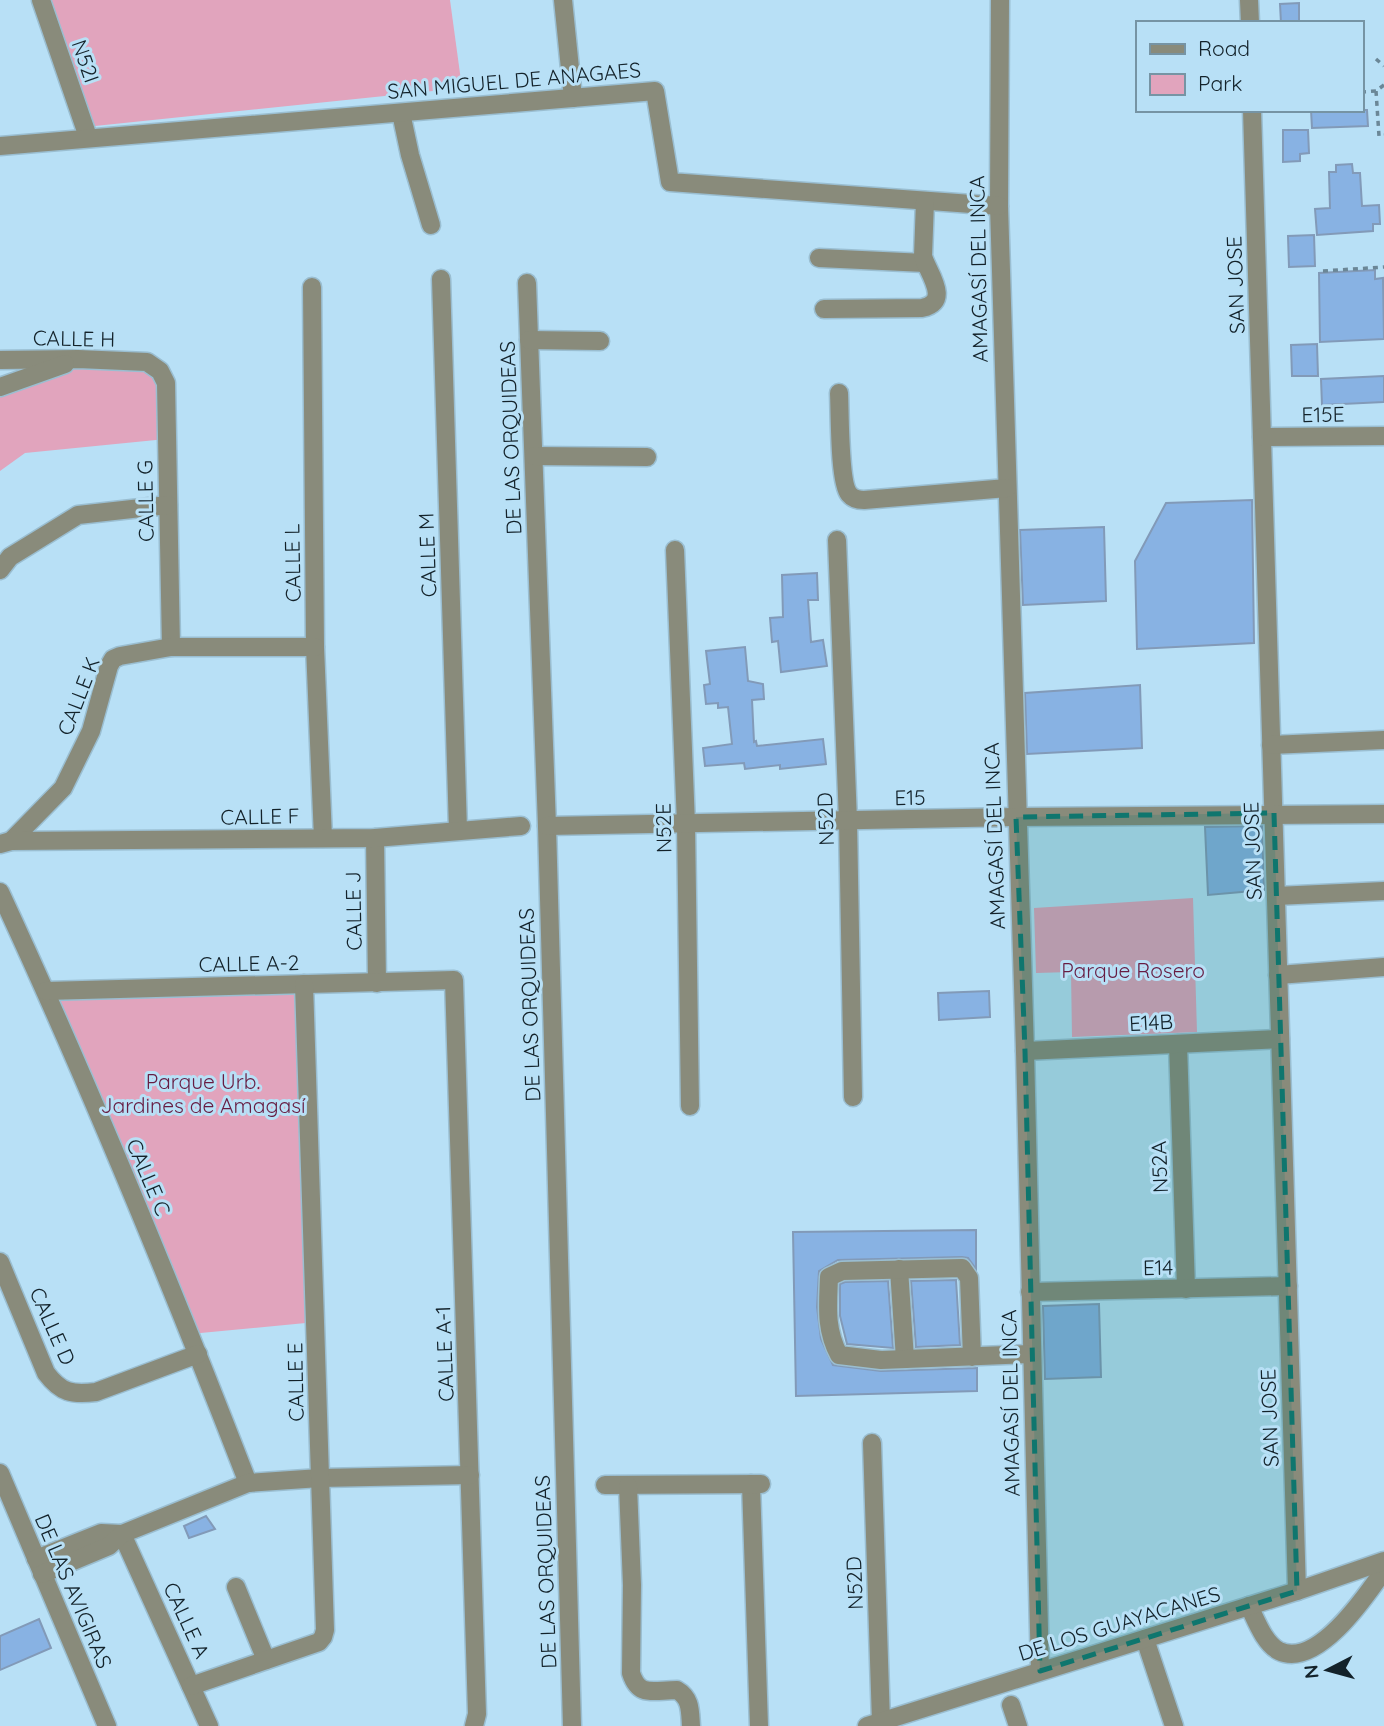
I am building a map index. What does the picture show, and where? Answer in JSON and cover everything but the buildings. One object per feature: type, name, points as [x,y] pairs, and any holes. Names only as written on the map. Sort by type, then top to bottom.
[{"type":"street","name":"N52I","points":[[41,0],[88,137]]},
{"type":"street","points":[[563,0],[573,98]]},
{"type":"street","name":"AMAGASÍ DEL INCA","points":[[1000,0],[999,206],[1040,1671]]},
{"type":"street","points":[[1249,0],[1250,21]]},
{"type":"street","name":"SAN MIGUEL DE ANAGAES","points":[[0,146],[655,91],[670,181],[999,206]]},
{"type":"street","name":"SAN JOSE","points":[[1252,112],[1297,1591]]},
{"type":"street","points":[[401,113],[410,155],[431,225]]},
{"type":"street","points":[[824,309],[929,307],[936,298],[935,281],[925,263],[925,201]]},
{"type":"street","points":[[819,258],[925,263]]},
{"type":"street","name":"CALLE M","points":[[441,279],[458,830]]},
{"type":"street","name":"DE LAS ORQUIDEAS","points":[[527,283],[547,826],[572,1726]]},
{"type":"street","name":"CALLE L","points":[[312,287],[315,647],[323,838]]},
{"type":"street","points":[[529,340],[600,341]]},
{"type":"street","points":[[0,387],[78,359]]},
{"type":"street","name":"CALLE H","points":[[0,360],[147,362]]},
{"type":"street","name":"CALLE G","points":[[147,362],[160,371],[166,383],[171,647]]},
{"type":"street","points":[[839,393],[846,491],[854,498],[864,500],[1007,488]]},
{"type":"street","name":"E15E","points":[[1262,438],[1384,436]]},
{"type":"street","points":[[534,456],[647,457]]},
{"type":"street","points":[[0,570],[10,556],[78,515],[168,505]]},
{"type":"street","name":"N52D","points":[[837,540],[848,821],[853,1097]]},
{"type":"street","name":"N52E","points":[[675,550],[686,824],[690,1106]]},
{"type":"street","name":"CALLE K","points":[[5,842],[63,788],[91,731],[113,659],[171,647],[315,647]]},
{"type":"street","points":[[1271,745],[1384,740]]},
{"type":"street","name":"E15","points":[[547,826],[1273,813],[1298,816],[1384,814]]},
{"type":"street","name":"CALLE F","points":[[5,842],[375,838],[521,826]]},
{"type":"street","name":"CALLE J","points":[[375,838],[377,984]]},
{"type":"street","points":[[1276,896],[1384,891]]},
{"type":"street","name":"CALLE C","points":[[0,892],[46,990],[198,1354],[248,1483]]},
{"type":"street","points":[[1278,975],[1384,967]]},
{"type":"street","name":"CALLE A-2","points":[[46,990],[377,984],[454,980]]},
{"type":"street","name":"CALLE A-1","points":[[454,980],[477,1714],[474,1726]]},
{"type":"street","name":"CALLE E","points":[[191,1686],[319,1642],[323,1637],[304,984]]},
{"type":"street","name":"E14B","points":[[1024,1051],[1280,1039]]},
{"type":"street","name":"N52A","points":[[1178,1044],[1186,1289]]},
{"type":"street","name":"CALLE D","points":[[0,1262],[46,1373],[53,1382],[68,1392],[96,1392],[198,1354]]},
{"type":"street","points":[[972,1357],[969,1278],[962,1268],[842,1271],[829,1277],[827,1313],[830,1338],[839,1355],[848,1358],[905,1359],[972,1357],[1031,1354]]},
{"type":"street","points":[[899,1269],[905,1359]]},
{"type":"street","name":"E14","points":[[1030,1292],[1287,1286]]},
{"type":"street","name":"N52D","points":[[872,1443],[874,1724]]},
{"type":"street","name":"DE LAS AVIGIRAS","points":[[0,1473],[107,1726]]},
{"type":"street","points":[[39,1566],[101,1533],[122,1534],[248,1483],[320,1478],[470,1475]]},
{"type":"street","points":[[605,1485],[756,1484],[759,1726]]},
{"type":"street","points":[[628,1486],[632,1585],[631,1673],[635,1686],[641,1690],[682,1692],[689,1702],[691,1726]]},
{"type":"street","name":"CALLE A","points":[[122,1534],[209,1726]]},
{"type":"street","name":"DE LOS GUAYACANES","points":[[874,1724],[1384,1561]]},
{"type":"street","points":[[1249,1606],[1270,1644],[1278,1651],[1300,1653],[1322,1642],[1347,1618],[1384,1570]]},
{"type":"street","points":[[236,1587],[266,1660]]},
{"type":"street","points":[[1145,1639],[1174,1726]]},
{"type":"street","points":[[1011,1705],[1018,1726]]},
{"type":"path","points":[[1376,59],[1384,66]]},
{"type":"path","points":[[1363,92],[1376,91],[1384,85]]},
{"type":"path","points":[[1376,91],[1380,136],[1384,135]]},
{"type":"path","points":[[1323,271],[1384,267]]},
{"type":"highlighted area","points":[[1274,813],[1297,1591],[1040,1671],[1025,1051],[1016,817]]},
{"type":"green space","points":[[48,0],[450,0],[462,88],[95,126]]},
{"type":"green space","points":[[129,351],[164,380],[166,439],[25,453],[0,471],[0,396],[78,354]]},
{"type":"green space","name":"Parque Rosero","points":[[1193,898],[1197,1032],[1072,1037],[1071,972],[1036,973],[1034,908]]},
{"type":"green space","name":"Parque Urb. Jardines de Amagasí","points":[[304,984],[316,1322],[190,1334],[46,991]]}]
